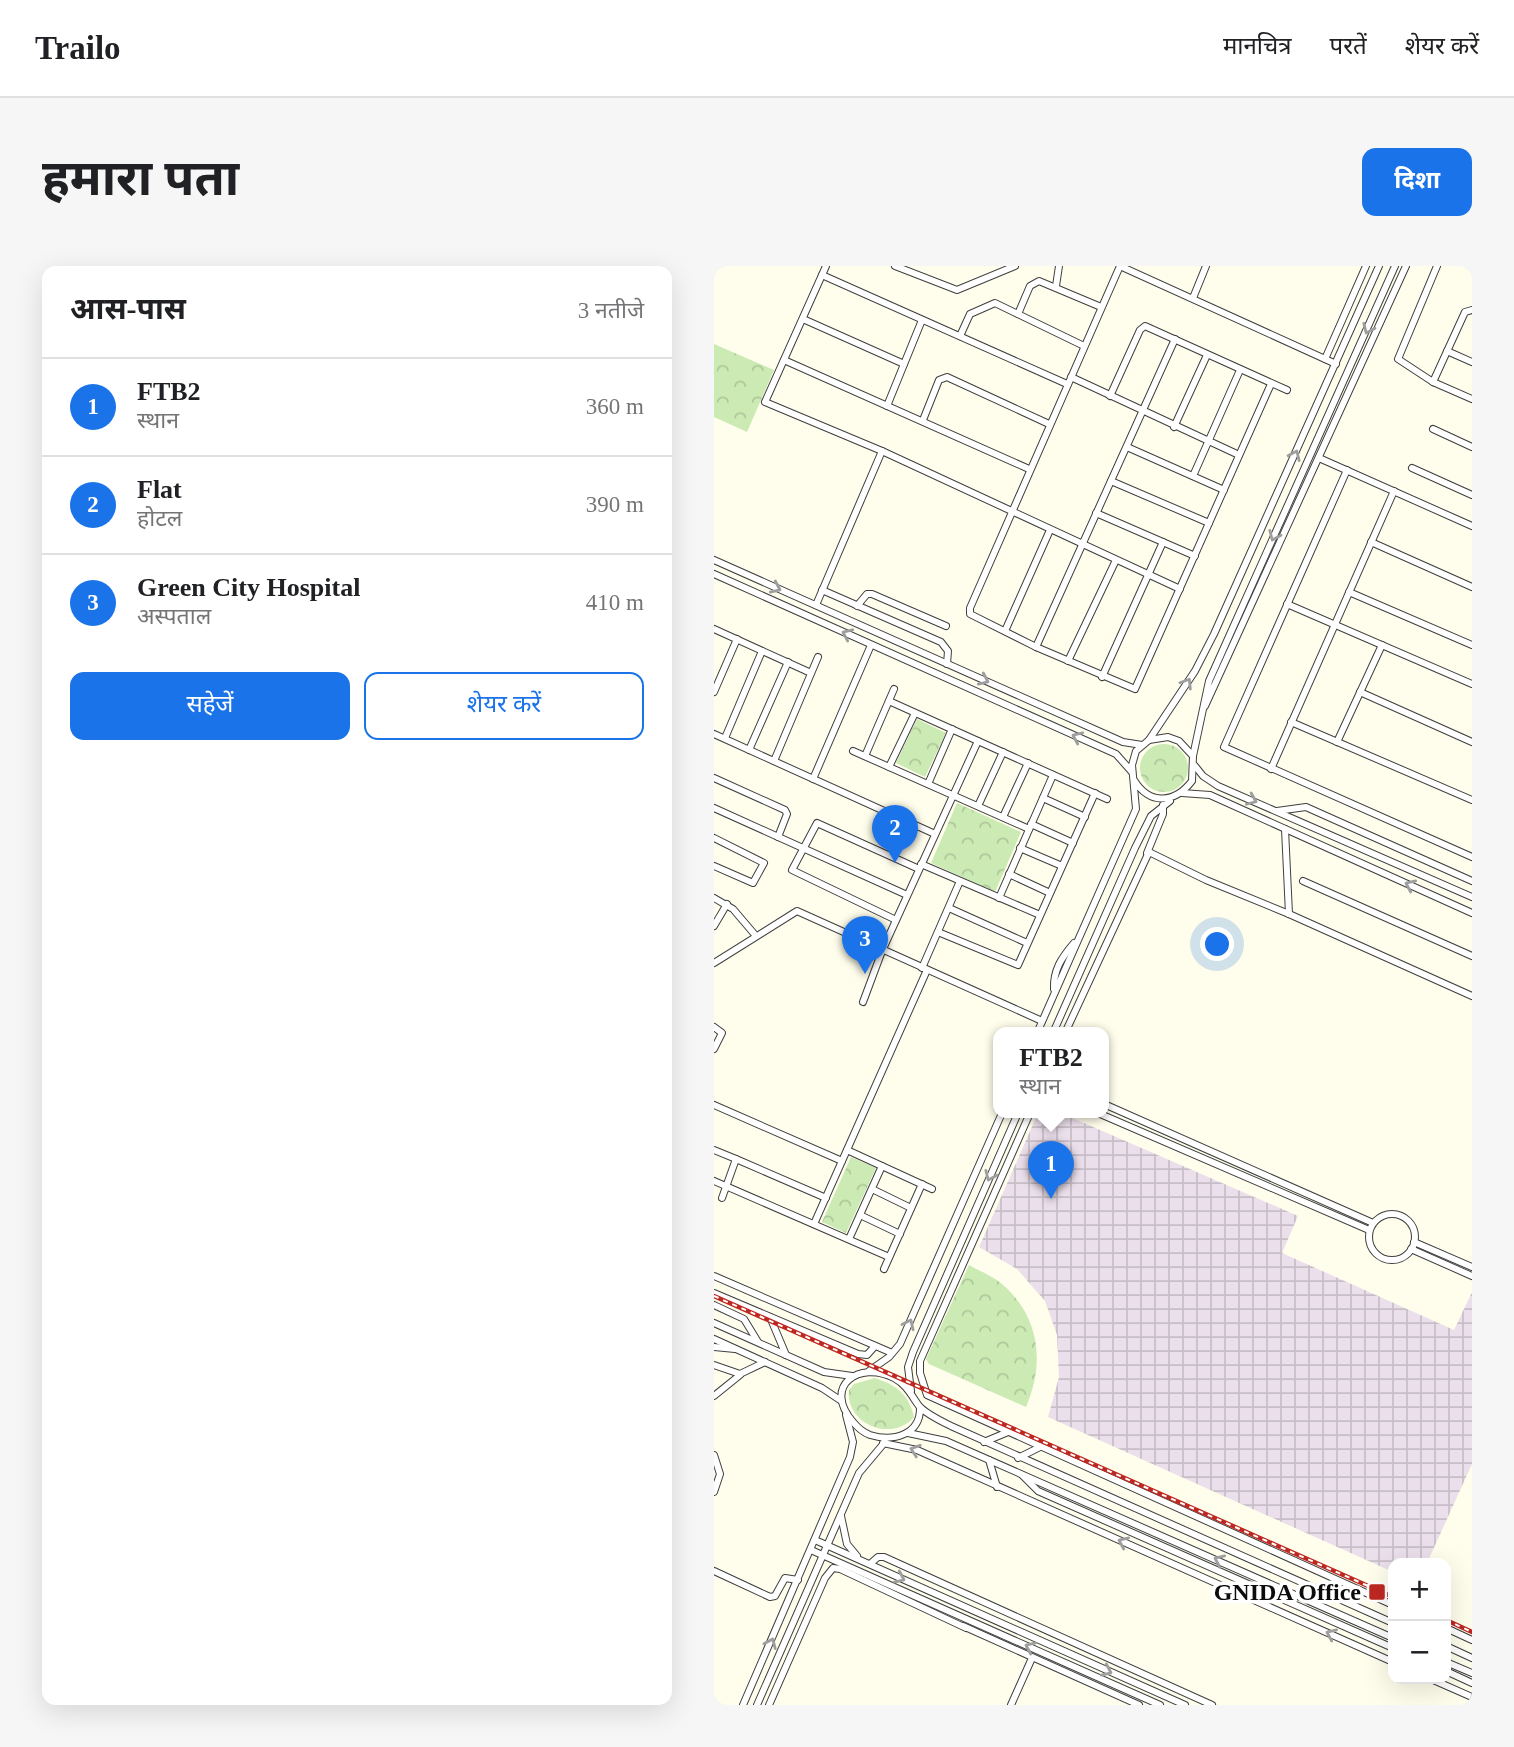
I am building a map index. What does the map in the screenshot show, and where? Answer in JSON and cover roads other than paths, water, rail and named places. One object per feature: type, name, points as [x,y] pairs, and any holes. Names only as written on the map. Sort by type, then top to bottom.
[{"type":"street","points":[[826,266],[765,402],[882,451],[1180,589]]},
{"type":"street","points":[[896,266],[957,290],[1015,266]]},
{"type":"street","points":[[1056,286],[1061,269],[1059,266]]},
{"type":"street","points":[[1272,384],[1135,689],[1068,662],[969,613],[1013,513],[1029,469],[1120,266],[1336,364]]},
{"type":"street","points":[[1193,298],[1206,266]]},
{"type":"street","points":[[1325,359],[1366,266]]},
{"type":"street","points":[[1040,1027],[1136,809],[1134,758],[1195,671],[1214,634],[1379,266]]},
{"type":"street","points":[[1056,1027],[1151,816],[1182,793],[1192,781],[1199,720],[1209,681],[1395,266]]},
{"type":"street","points":[[1199,720],[1406,266]]},
{"type":"street","points":[[1437,266],[1398,356],[1404,366],[1472,400]]},
{"type":"street","points":[[822,275],[1067,384]]},
{"type":"street","points":[[1018,314],[1034,284],[1039,281],[1101,307]]},
{"type":"street","points":[[960,336],[970,314],[992,304],[1084,346]]},
{"type":"street","points":[[1433,382],[1465,312],[1472,310]]},
{"type":"street","points":[[803,319],[904,365]]},
{"type":"street","points":[[887,406],[922,320]]},
{"type":"street","points":[[1110,396],[1143,326],[1287,390]]},
{"type":"street","points":[[1036,647],[1175,340]]},
{"type":"street","points":[[1447,351],[1472,362]]},
{"type":"street","points":[[1174,427],[1207,355]]},
{"type":"street","points":[[784,360],[1029,469]]},
{"type":"street","points":[[1352,364],[1360,368]]},
{"type":"street","points":[[1193,476],[1240,370]]},
{"type":"street","points":[[1071,376],[1174,427],[1239,455]]},
{"type":"street","points":[[923,420],[943,377],[1049,424]]},
{"type":"street","points":[[1433,429],[1472,447]]},
{"type":"street","points":[[1126,447],[1224,490]]},
{"type":"street","points":[[816,605],[882,451]]},
{"type":"street","points":[[1311,454],[1472,526]]},
{"type":"street","points":[[1412,468],[1472,495]]},
{"type":"street","points":[[1347,470],[1224,746],[1270,769],[1471,855]]},
{"type":"street","points":[[1111,481],[1209,523]]},
{"type":"street","points":[[1270,769],[1394,491]]},
{"type":"street","points":[[1096,513],[1195,556]]},
{"type":"street","points":[[1005,631],[1050,530]]},
{"type":"street","points":[[1102,677],[1163,542]]},
{"type":"street","points":[[1371,542],[1472,587]]},
{"type":"street","points":[[714,560],[1123,742],[1142,745]]},
{"type":"street","points":[[1068,662],[1116,560]]},
{"type":"street","points":[[714,574],[1115,754],[1145,794],[1158,799],[1175,798]]},
{"type":"street","points":[[822,590],[941,642],[948,650],[947,664]]},
{"type":"street","points":[[1349,592],[1472,645]]},
{"type":"street","points":[[858,606],[867,594],[872,594],[946,626]]},
{"type":"street","points":[[1287,604],[1472,684]]},
{"type":"street","points":[[714,629],[811,673]]},
{"type":"street","points":[[714,692],[737,639]]},
{"type":"street","points":[[813,779],[871,645]]},
{"type":"street","points":[[1337,742],[1382,645]]},
{"type":"street","points":[[725,738],[762,650]]},
{"type":"street","points":[[774,761],[818,657]]},
{"type":"street","points":[[749,750],[788,662]]},
{"type":"street","points":[[865,756],[894,689]]},
{"type":"street","points":[[1360,692],[1472,742]]},
{"type":"street","points":[[889,701],[1107,799]]},
{"type":"street","points":[[889,767],[915,713]]},
{"type":"street","points":[[1292,722],[1472,800]]},
{"type":"street","points":[[928,784],[952,729]]},
{"type":"street","points":[[714,734],[935,834]]},
{"type":"street","points":[[1149,740],[1168,737],[1179,741],[1193,756]]},
{"type":"street","points":[[863,1002],[882,951],[978,741]]},
{"type":"street","points":[[853,751],[1003,817],[1073,843]]},
{"type":"street","points":[[978,806],[1003,752]]},
{"type":"street","points":[[1003,817],[1028,763]]},
{"type":"street","points":[[1195,765],[1203,776],[1218,786],[1472,897]]},
{"type":"street","points":[[999,898],[1053,775]]},
{"type":"street","points":[[714,778],[785,810],[787,814],[778,836]]},
{"type":"street","points":[[938,932],[1016,966],[1095,793]]},
{"type":"street","points":[[1182,793],[1210,795],[1472,913]]},
{"type":"street","points":[[1043,798],[1084,817]]},
{"type":"street","points":[[1068,1027],[1147,853],[1163,814],[1163,806]]},
{"type":"street","points":[[1277,811],[1306,807],[1472,881]]},
{"type":"street","points":[[714,808],[907,895]]},
{"type":"street","points":[[896,920],[794,873],[803,848],[817,823],[1040,915]]},
{"type":"street","points":[[1285,829],[1289,914]]},
{"type":"street","points":[[714,838],[762,859],[764,863],[753,883],[714,866]]},
{"type":"street","points":[[1020,848],[1062,866]]},
{"type":"street","points":[[1147,853],[1472,996]]},
{"type":"street","points":[[1009,874],[1050,893]]},
{"type":"street","points":[[814,1224],[925,970],[960,881]]},
{"type":"street","points":[[1303,881],[1472,956]]},
{"type":"street","points":[[714,898],[727,904],[756,936]]},
{"type":"street","points":[[714,926],[727,904]]},
{"type":"street","points":[[948,908],[1027,943]]},
{"type":"street","points":[[714,963],[797,911],[1042,1021]]},
{"type":"street","points":[[714,1027],[722,1033],[714,1049]]},
{"type":"street","points":[[1109,1106],[1371,1226]]},
{"type":"street","points":[[715,1108],[842,1161]]},
{"type":"street","points":[[865,1374],[900,1344],[1000,1118]]},
{"type":"street","points":[[911,1391],[910,1359],[1016,1118]]},
{"type":"street","points":[[1028,1118],[919,1369],[927,1395],[1388,1603]]},
{"type":"street","points":[[1109,1118],[1371,1226]]},
{"type":"street","points":[[714,1150],[826,1198]]},
{"type":"street","points":[[847,1150],[932,1189]]},
{"type":"street","points":[[722,1198],[736,1159]]},
{"type":"street","points":[[849,1239],[882,1166]]},
{"type":"street","points":[[714,1181],[889,1257]]},
{"type":"street","points":[[884,1269],[922,1184]]},
{"type":"street","points":[[872,1189],[911,1208]]},
{"type":"street","points":[[976,1208],[986,1212]]},
{"type":"street","points":[[1386,1214],[1401,1216],[1412,1226],[1414,1242],[1411,1250],[1400,1259],[1385,1259],[1373,1251],[1371,1226],[1386,1214]]},
{"type":"street","points":[[860,1215],[900,1234]]},
{"type":"street","points":[[1414,1242],[1472,1267]]},
{"type":"street","points":[[1411,1250],[1472,1276]]},
{"type":"street","points":[[714,1276],[892,1353]]},
{"type":"street","points":[[714,1293],[862,1355],[871,1353],[875,1346]]},
{"type":"street","points":[[714,1305],[744,1319],[758,1342]]},
{"type":"street","points":[[770,1317],[786,1355]]},
{"type":"street","points":[[714,1323],[824,1372],[854,1376],[875,1372],[894,1378],[911,1391],[920,1407],[984,1442],[1388,1621]]},
{"type":"street","points":[[783,1343],[786,1324]]},
{"type":"street","points":[[714,1339],[840,1400]]},
{"type":"street","points":[[714,1348],[737,1349]]},
{"type":"street","points":[[714,1396],[740,1374],[765,1362]]},
{"type":"street","points":[[714,1365],[740,1374]]},
{"type":"street","points":[[743,1705],[850,1457],[853,1442],[840,1400],[842,1388],[854,1376]]},
{"type":"street","points":[[757,1705],[865,1462],[886,1441],[908,1433],[916,1426],[920,1407]]},
{"type":"street","points":[[845,1413],[867,1434],[917,1450],[1388,1660]]},
{"type":"street","points":[[984,1442],[1008,1432]]},
{"type":"street","points":[[908,1433],[938,1438],[1388,1636]]},
{"type":"street","points":[[1018,1458],[1040,1447]]},
{"type":"street","points":[[714,1455],[720,1474],[714,1492]]},
{"type":"street","points":[[989,1460],[998,1487]]},
{"type":"street","points":[[1022,1475],[1038,1491],[1388,1646]]},
{"type":"street","points":[[841,1514],[847,1544],[868,1564]]},
{"type":"street","points":[[815,1540],[1185,1705]]},
{"type":"street","points":[[811,1550],[1160,1705]]},
{"type":"street","points":[[868,1564],[878,1557],[884,1557],[1212,1705]]},
{"type":"street","points":[[769,1705],[825,1578],[833,1569],[840,1569],[1139,1705]]},
{"type":"street","points":[[714,1571],[770,1597],[775,1596],[785,1578],[798,1580]]},
{"type":"street","points":[[815,1574],[825,1578]]},
{"type":"street","points":[[934,1605],[966,1628]]},
{"type":"street","points":[[1451,1630],[1472,1640]]},
{"type":"street","points":[[1451,1648],[1472,1658]]},
{"type":"street","points":[[1011,1705],[1032,1657]]},
{"type":"street","points":[[1451,1664],[1472,1674]]},
{"type":"street","points":[[771,1672],[781,1677]]},
{"type":"street","points":[[1451,1673],[1472,1683]]},
{"type":"street","points":[[1442,1684],[1472,1697]]},
{"type":"railway","points":[[714,1296],[1388,1595]]},
{"type":"railway","points":[[1448,1621],[1472,1632]]},
{"type":"place","name":"Flat","points":[[895,863]]},
{"type":"place","name":"Green City Hospital","points":[[865,974]]},
{"type":"place","name":"FTB2","points":[[1051,1199]]},
{"type":"place","name":"GNIDA Office","points":[[1377,1592]]}]
